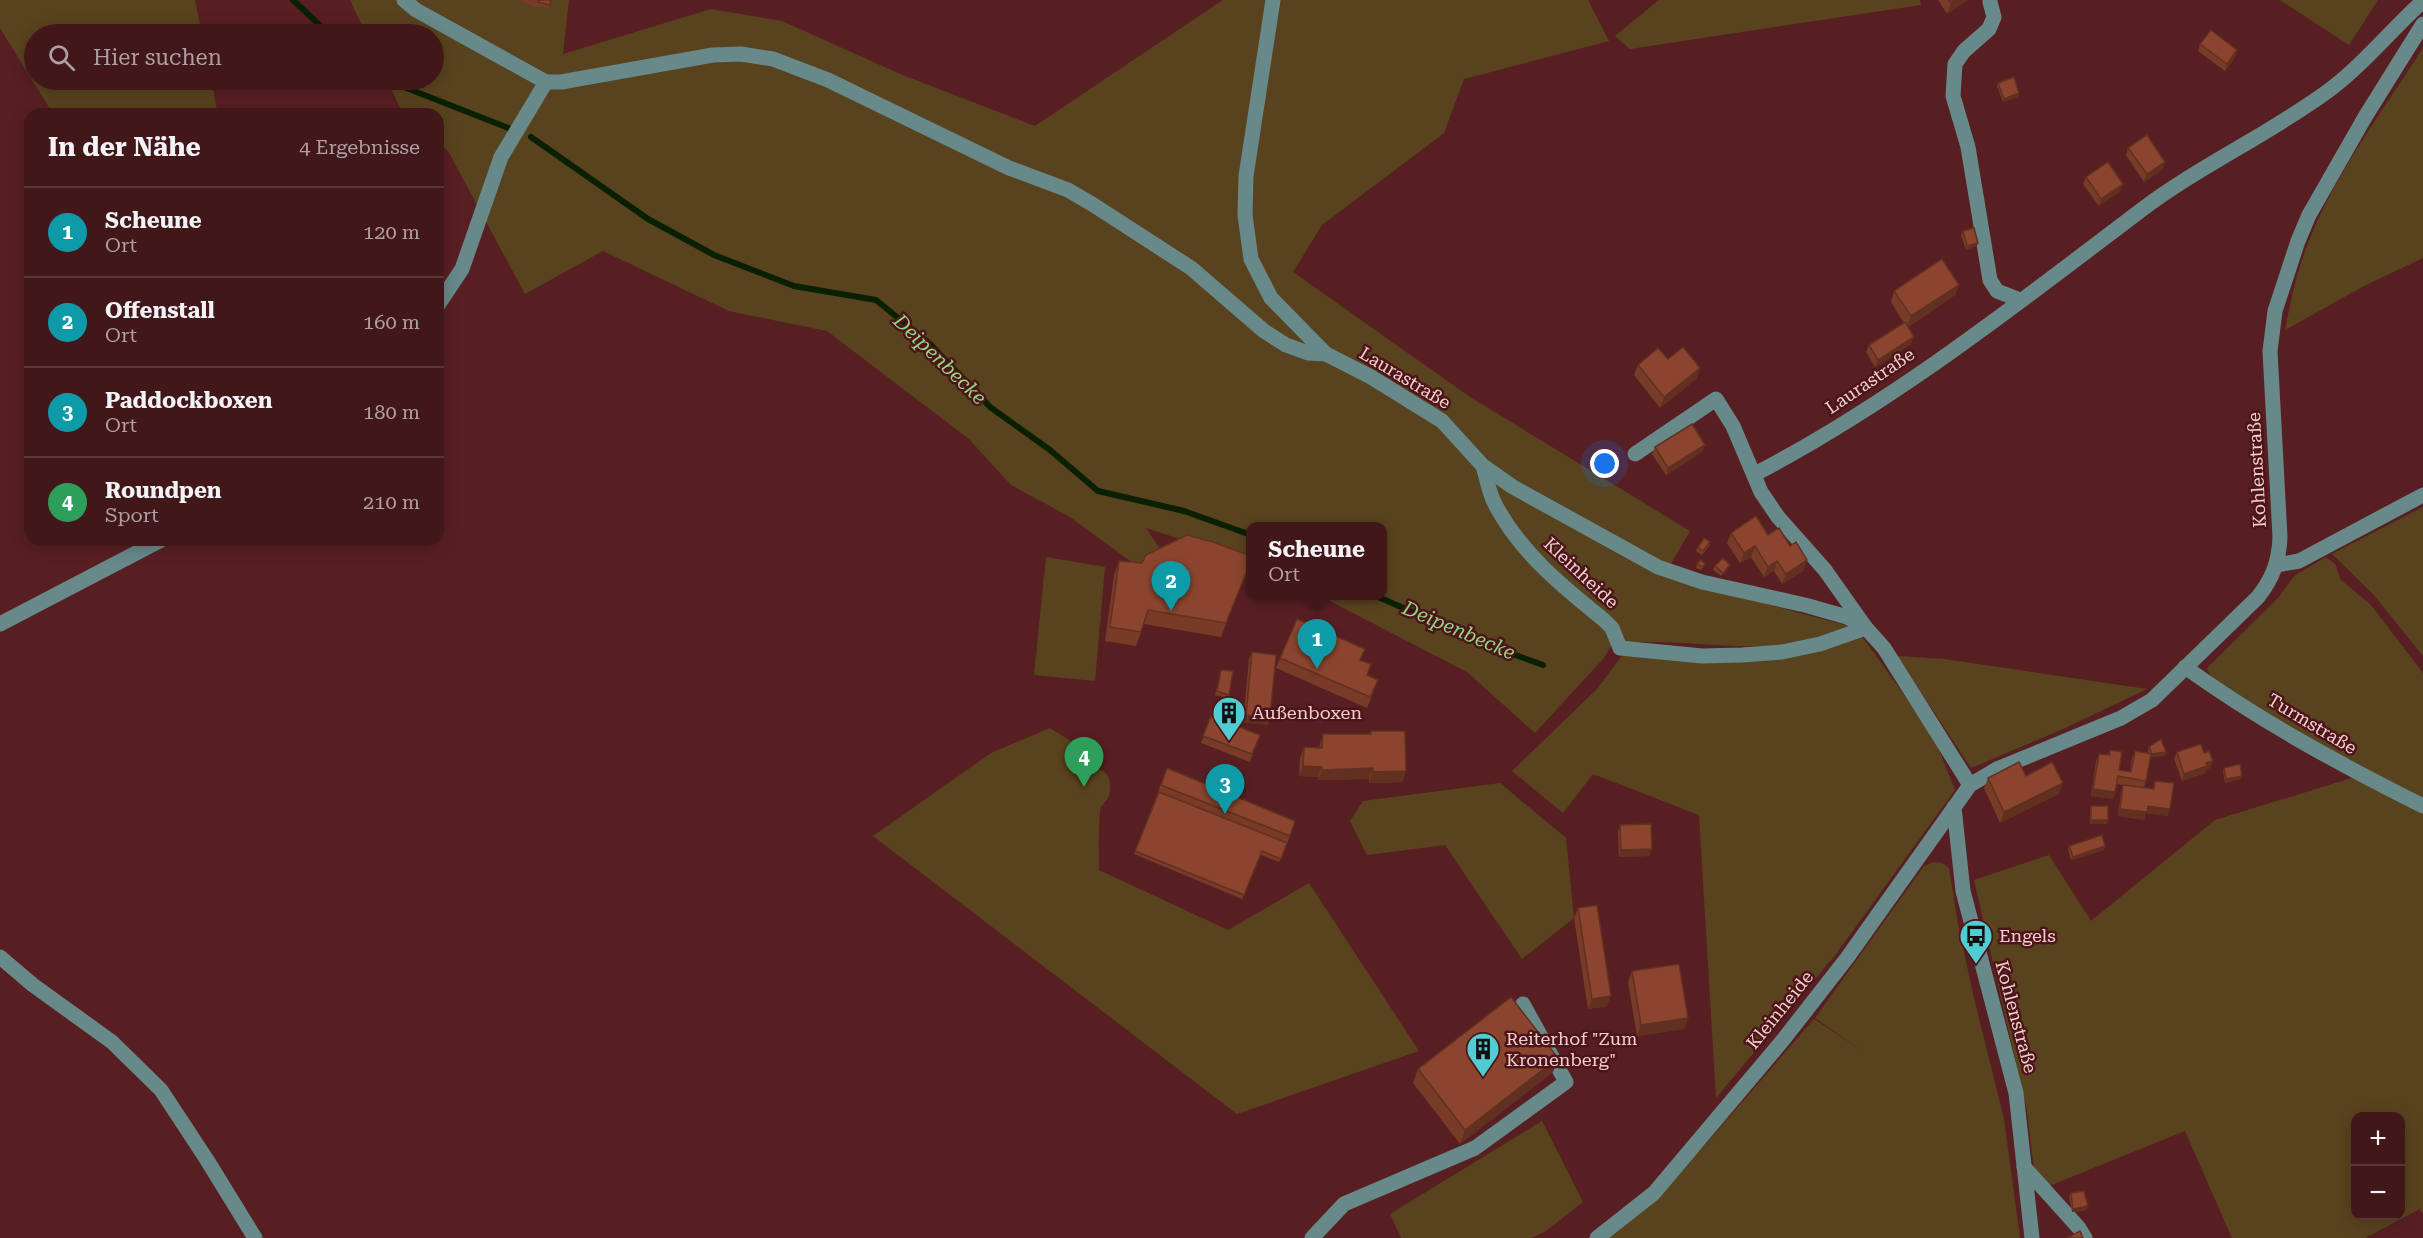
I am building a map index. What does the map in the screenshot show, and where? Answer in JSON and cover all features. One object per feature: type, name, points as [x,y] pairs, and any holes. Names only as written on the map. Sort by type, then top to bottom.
[{"type":"street","points":[[404,0],[416,10],[441,24]]},
{"type":"street","name":"Laurastraße","points":[[1273,0],[1246,176],[1245,215],[1251,259],[1271,298],[1326,354],[1371,377],[1442,422],[1483,466],[1513,487],[1658,567],[1702,582],[1805,605],[1847,618],[1866,628]]},
{"type":"street","points":[[1989,2],[1995,17],[1989,28],[1964,51],[1955,64],[1953,96],[1968,147],[1990,280],[1997,291],[2020,300],[2143,209],[2328,91],[2363,61],[2423,1]]},
{"type":"street","name":"Kohlenstraße","points":[[1970,786],[1997,769],[2137,710],[2152,700],[2258,597],[2268,584],[2277,565],[2280,526],[2270,351],[2275,311],[2309,215],[2360,126],[2423,24]]},
{"type":"street","points":[[444,26],[546,82],[561,82],[713,55],[741,54],[773,59],[828,80],[999,163],[1068,190],[1191,268],[1264,331],[1286,345],[1308,353],[1326,354]]},
{"type":"street","points":[[444,295],[462,269],[501,157],[546,82]]},
{"type":"street","name":"Laurastraße","points":[[1755,474],[1800,451],[1890,393],[2020,300]]},
{"type":"street","name":"Laurastraße","points":[[1635,454],[1716,399],[1733,426],[1761,492],[1778,517],[1825,570],[1866,628],[1884,648],[1970,786]]},
{"type":"street","name":"Kleinheide","points":[[1483,466],[1495,505],[1514,534],[1545,571],[1612,628],[1620,648],[1702,656],[1752,655],[1782,652],[1820,644],[1866,628]]},
{"type":"street","points":[[2277,565],[2299,561],[2423,495]]},
{"type":"street","points":[[0,624],[150,546]]},
{"type":"street","name":"Turmstraße","points":[[2185,667],[2314,749],[2423,806]]},
{"type":"street","name":"Kleinheide","points":[[1597,1238],[1654,1193],[1783,1040],[1847,958],[1970,786]]},
{"type":"street","name":"Kohlenstraße","points":[[1954,807],[1964,891],[2012,1075],[2032,1238]]},
{"type":"street","points":[[0,957],[33,985],[112,1042],[161,1090],[255,1238]]},
{"type":"street","points":[[1312,1238],[1344,1204],[1475,1148],[1566,1082],[1523,1004]]},
{"type":"street","points":[[2024,1167],[2079,1228],[2085,1238]]},
{"type":"shaded area","points":[[0,0],[195,0],[200,24],[24,24],[24,67],[0,28]]},
{"type":"shaded area","points":[[350,0],[569,0],[563,54],[711,9],[782,21],[900,74],[1035,126],[1223,0],[1588,0],[1609,41],[1464,79],[1444,133],[1322,225],[1293,272],[1470,397],[1690,531],[1664,576],[1852,627],[1784,645],[1741,646],[1655,642],[1612,644],[1604,658],[1535,733],[1467,672],[1328,600],[1387,600],[1387,522],[1246,522],[1246,560],[1146,528],[1165,557],[1141,569],[1070,517],[1011,485],[969,439],[827,331],[729,311],[603,251],[525,294],[448,151],[444,148],[444,108],[400,108],[392,90],[444,90],[444,24],[361,24]]},
{"type":"shaded area","points":[[1659,0],[1920,0],[1921,5],[1630,49],[1615,36]]},
{"type":"shaded area","points":[[2280,0],[2378,0],[2349,45]]},
{"type":"shaded area","points":[[2423,48],[2423,258],[2364,286],[2285,330],[2301,263],[2320,215],[2346,166]]},
{"type":"shaded area","points":[[38,90],[213,90],[217,108],[49,108]]},
{"type":"shaded area","points":[[2423,507],[2423,656],[2373,594],[2332,554]]},
{"type":"shaded area","points":[[1046,557],[1105,567],[1095,681],[1034,675]]},
{"type":"shaded area","points":[[2326,557],[2335,564],[2341,580],[2371,605],[2423,673],[2423,802],[2318,745],[2212,679],[2207,668],[2278,598],[2294,576]]},
{"type":"shaded area","points":[[1861,635],[1938,747],[1955,790],[1836,954],[1716,1098],[1699,815],[1593,774],[1563,813],[1512,771],[1597,689],[1625,652],[1706,658]]},
{"type":"shaded area","points":[[1897,656],[1944,659],[2147,689],[2061,730],[1971,768]]},
{"type":"shaded area","points":[[1050,728],[1093,755],[1074,766],[1095,767],[1106,774],[1109,779],[1109,795],[1100,812],[1099,870],[1228,930],[1309,883],[1419,1051],[1237,1114],[873,836],[991,753]]},
{"type":"shaded area","points":[[2355,777],[2423,812],[2423,1215],[2420,1209],[2405,1217],[2405,1112],[2351,1112],[2351,1220],[2399,1220],[2365,1238],[2232,1238],[2185,1131],[2049,1186],[2034,1170],[2027,1111],[1974,880],[2049,855],[2091,921],[2215,820]]},
{"type":"shaded area","points":[[1500,783],[1566,838],[1574,918],[1522,959],[1445,845],[1367,855],[1350,821],[1363,801]]},
{"type":"shaded area","points":[[1934,862],[1942,863],[1949,868],[1973,994],[2004,1119],[2020,1238],[1607,1238],[1705,1145],[1814,1019],[1861,1050],[1815,1018],[1924,866]]},
{"type":"shaded area","points":[[1542,1121],[1583,1202],[1546,1231],[1532,1238],[1401,1238],[1390,1214]]},
{"type":"building","points":[[539,0],[551,0],[550,5],[538,2]]},
{"type":"building","points":[[2211,30],[2237,50],[2227,64],[2200,44]]},
{"type":"building","points":[[2014,77],[2019,93],[2004,99],[1998,83]]},
{"type":"building","points":[[2147,135],[2165,162],[2147,174],[2128,148]]},
{"type":"building","points":[[2108,162],[2123,184],[2101,199],[2086,177]]},
{"type":"building","points":[[1974,228],[1978,243],[1967,246],[1963,231]]},
{"type":"building","points":[[1942,259],[1959,285],[1911,316],[1894,291]]},
{"type":"building","points":[[1905,322],[1914,337],[1878,360],[1869,345]]},
{"type":"building","points":[[1683,347],[1700,368],[1664,397],[1638,365],[1658,348],[1668,359]]},
{"type":"building","points":[[1692,424],[1705,445],[1668,468],[1655,447]]},
{"type":"building","points":[[1756,516],[1768,535],[1779,528],[1790,546],[1796,542],[1807,560],[1786,574],[1777,561],[1768,567],[1755,546],[1744,553],[1731,533]]},
{"type":"building","points":[[1187,535],[1246,554],[1246,573],[1226,623],[1148,610],[1141,632],[1110,627],[1119,561],[1142,563],[1146,555]]},
{"type":"building","points":[[1704,538],[1710,542],[1703,551],[1698,547]]},
{"type":"building","points":[[1723,558],[1730,565],[1723,573],[1715,566]]},
{"type":"building","points":[[1700,560],[1705,563],[1703,567],[1697,564]]},
{"type":"building","points":[[1297,619],[1365,649],[1360,660],[1371,664],[1367,675],[1378,680],[1370,697],[1280,658]]},
{"type":"building","points":[[1252,652],[1276,655],[1270,718],[1246,715]]},
{"type":"building","name":"Außenboxen","points":[[1221,670],[1233,671],[1229,695],[1217,691]]},
{"type":"building","name":"Außenboxen","points":[[1211,716],[1260,735],[1252,754],[1203,736]]},
{"type":"building","points":[[1371,731],[1405,731],[1406,771],[1373,772],[1373,768],[1322,770],[1322,767],[1303,766],[1304,747],[1322,748],[1323,734],[1371,734]]},
{"type":"building","points":[[2161,739],[2166,752],[2152,754],[2149,747]]},
{"type":"building","points":[[2201,744],[2204,753],[2209,751],[2213,761],[2206,763],[2207,766],[2184,774],[2177,752]]},
{"type":"building","points":[[2110,750],[2122,752],[2119,770],[2131,772],[2135,751],[2151,754],[2146,781],[2118,776],[2115,792],[2093,789],[2099,754],[2110,755]]},
{"type":"building","points":[[2019,762],[2026,776],[2052,762],[2063,783],[2004,812],[1988,778]]},
{"type":"building","points":[[2240,764],[2242,776],[2226,779],[2224,768]]},
{"type":"building","points":[[1167,768],[1295,821],[1290,836],[1161,785]]},
{"type":"building","points":[[2155,781],[2174,783],[2170,809],[2148,806],[2147,812],[2120,809],[2123,785],[2154,789]]},
{"type":"building","points":[[1159,792],[1287,843],[1281,859],[1262,851],[1244,895],[1135,851]]},
{"type":"building","points":[[2091,806],[2108,806],[2108,820],[2091,820]]},
{"type":"building","points":[[1651,824],[1652,849],[1621,850],[1620,825]]},
{"type":"building","points":[[2102,835],[2105,846],[2073,857],[2069,846]]},
{"type":"building","points":[[1597,905],[1611,996],[1592,999],[1578,908]]},
{"type":"building","points":[[1679,964],[1688,1018],[1641,1025],[1632,971]]},
{"type":"building","name":"Reiterhof \"Zum Kronenberg\"","points":[[1511,997],[1558,1058],[1465,1130],[1418,1069]]},
{"type":"building","points":[[2084,1191],[2088,1206],[2073,1209],[2071,1193]]},
{"type":"building","points":[[2080,1231],[2083,1238],[2067,1238]]},
{"type":"waterway","name":"Deipenbecke","points":[[293,0],[318,24]]},
{"type":"waterway","name":"Deipenbecke","points":[[412,90],[511,129]]},
{"type":"waterway","name":"Deipenbecke","points":[[531,137],[648,219],[714,255],[794,286],[876,300],[930,344],[990,407],[1050,450],[1098,491],[1184,511],[1246,533]]},
{"type":"waterway","name":"Deipenbecke","points":[[1385,600],[1488,645],[1543,665]]},
{"type":"place","name":"Offenstall","points":[[1171,611]]},
{"type":"place","name":"Scheune","points":[[1317,669]]},
{"type":"place","name":"Außenboxen","points":[[1229,742]]},
{"type":"place","name":"Roundpen","points":[[1084,787]]},
{"type":"place","name":"Paddockboxen","points":[[1225,814]]},
{"type":"place","name":"Engels","points":[[1976,965]]},
{"type":"place","name":"Reiterhof \"Zum Kronenberg\"","points":[[1483,1078]]}]
